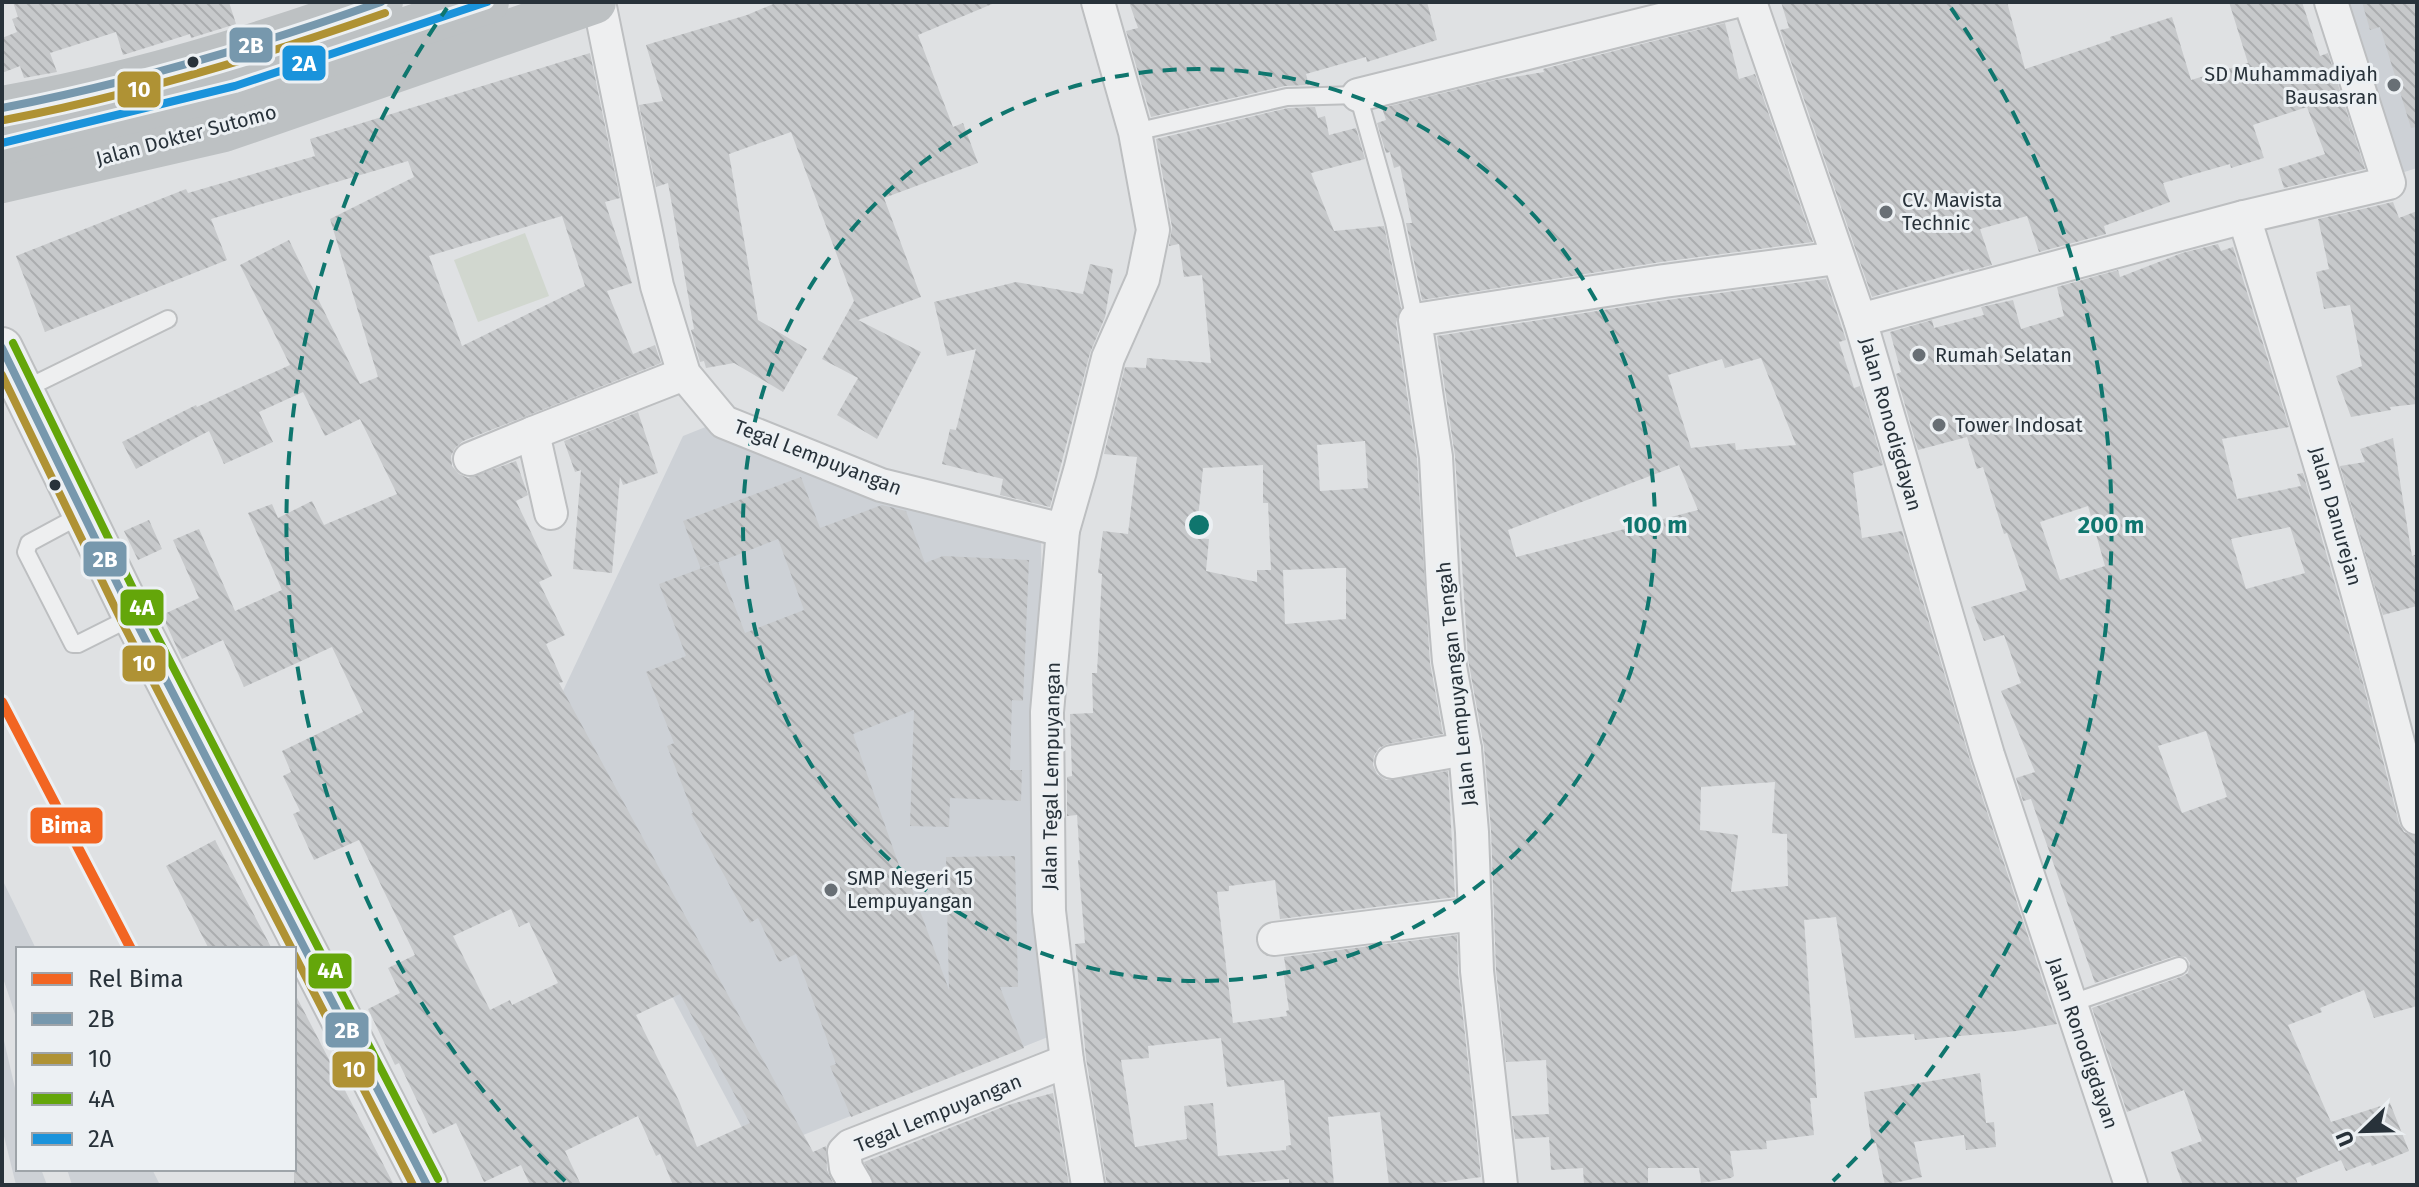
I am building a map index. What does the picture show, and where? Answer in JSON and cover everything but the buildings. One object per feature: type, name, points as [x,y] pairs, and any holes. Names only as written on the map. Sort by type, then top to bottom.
[{"type":"main road","points":[[2,108],[260,42],[381,2]]},
{"type":"main road","name":"Jalan Dokter Sutomo","points":[[2,143],[235,86],[487,2]]},
{"type":"main road","name":"Jalan Dokter Sutomo","points":[[2,181],[224,130],[597,2]]},
{"type":"street","name":"Tegal Lempuyangan","points":[[597,2],[657,286],[684,374],[724,422],[881,485],[1063,530]]},
{"type":"street","name":"Jalan Tegal Lempuyangan","points":[[1088,1185],[1067,1061],[1049,911],[1047,712],[1063,530],[1108,358],[1143,279],[1153,230],[1135,132],[1098,2]]},
{"type":"street","points":[[1358,95],[1733,2]]},
{"type":"street","points":[[1750,2],[1860,320]]},
{"type":"street","name":"Jalan Ronodigdayan","points":[[2131,1185],[1988,755],[1860,320],[2244,217],[2389,183],[2331,2]]},
{"type":"street","points":[[95,86],[85,109],[94,141],[116,155]]},
{"type":"street","name":"Jalan Danurejan","points":[[2244,217],[2328,487],[2389,703],[2417,818]]},
{"type":"street","points":[[1415,320],[1837,258]]},
{"type":"street","name":"Jalan Lempuyangan Tengah","points":[[1415,320],[1436,457],[1449,661],[1465,749],[1477,971],[1501,1185]]},
{"type":"street","points":[[2,348],[133,616],[427,1185]]},
{"type":"street","points":[[470,459],[684,374]]},
{"type":"street","points":[[533,433],[551,513]]},
{"type":"street","points":[[1392,762],[1465,749]]},
{"type":"street","points":[[1274,939],[1475,914]]},
{"type":"street","name":"Tegal Lempuyangan","points":[[856,1185],[843,1160],[844,1152],[850,1146],[1067,1061]]},
{"type":"lane","points":[[1135,132],[1287,97],[1358,95]]},
{"type":"lane","name":"Jalan Lempuyangan Tengah","points":[[1358,95],[1394,222],[1415,320]]},
{"type":"lane","points":[[22,390],[168,319]]},
{"type":"lane","points":[[83,514],[26,547],[44,590],[73,644],[133,616]]},
{"type":"lane","points":[[2069,1004],[2179,966]]},
{"type":"shaded area","name":"SD Muhammadiyah Bausasran","points":[[2347,2],[2417,2],[2417,168],[2398,174]]},
{"type":"shaded area","points":[[525,233],[549,296],[478,322],[454,260]]},
{"type":"shaded area","name":"SMP Negeri 15 Lempuyangan","points":[[728,418],[1041,538],[1048,1037],[756,1154],[538,744],[683,436]]},
{"type":"shaded area","points":[[2,879],[35,947],[16,947],[16,1017],[2,975]]},
{"type":"shaded area","points":[[2,1032],[16,1092],[16,1171],[42,1171],[47,1185],[16,1185],[2,1128]]},
{"type":"shaded area","points":[[68,1171],[153,1171],[160,1185],[72,1185]]},
{"type":"rail line","name":"Bima","points":[[2,702],[130,947]]},
{"type":"transit line","name":"2B","points":[[2,108],[193,62],[381,2]]},
{"type":"transit line","name":"2A","points":[[2,143],[235,86],[487,2]]},
{"type":"transit line","name":"10","points":[[4,120],[196,74],[385,13]]},
{"type":"transit line","name":"4A","points":[[13,343],[144,611],[438,1179]]},
{"type":"transit line","name":"2B","points":[[2,348],[133,616],[427,1185]]},
{"type":"transit line","name":"10","points":[[2,375],[122,622],[291,947]]},
{"type":"transit line","name":"10","points":[[296,958],[413,1185]]},
{"type":"place","name":"SD Muhammadiyah Bausasran","points":[[2394,85]]},
{"type":"place","name":"CV. Mavista Technic","points":[[1886,212]]},
{"type":"place","name":"Rumah Selatan","points":[[1919,355]]},
{"type":"place","name":"Tower Indosat","points":[[1939,425]]},
{"type":"place","name":"SMP Negeri 15 Lempuyangan","points":[[831,890]]}]
